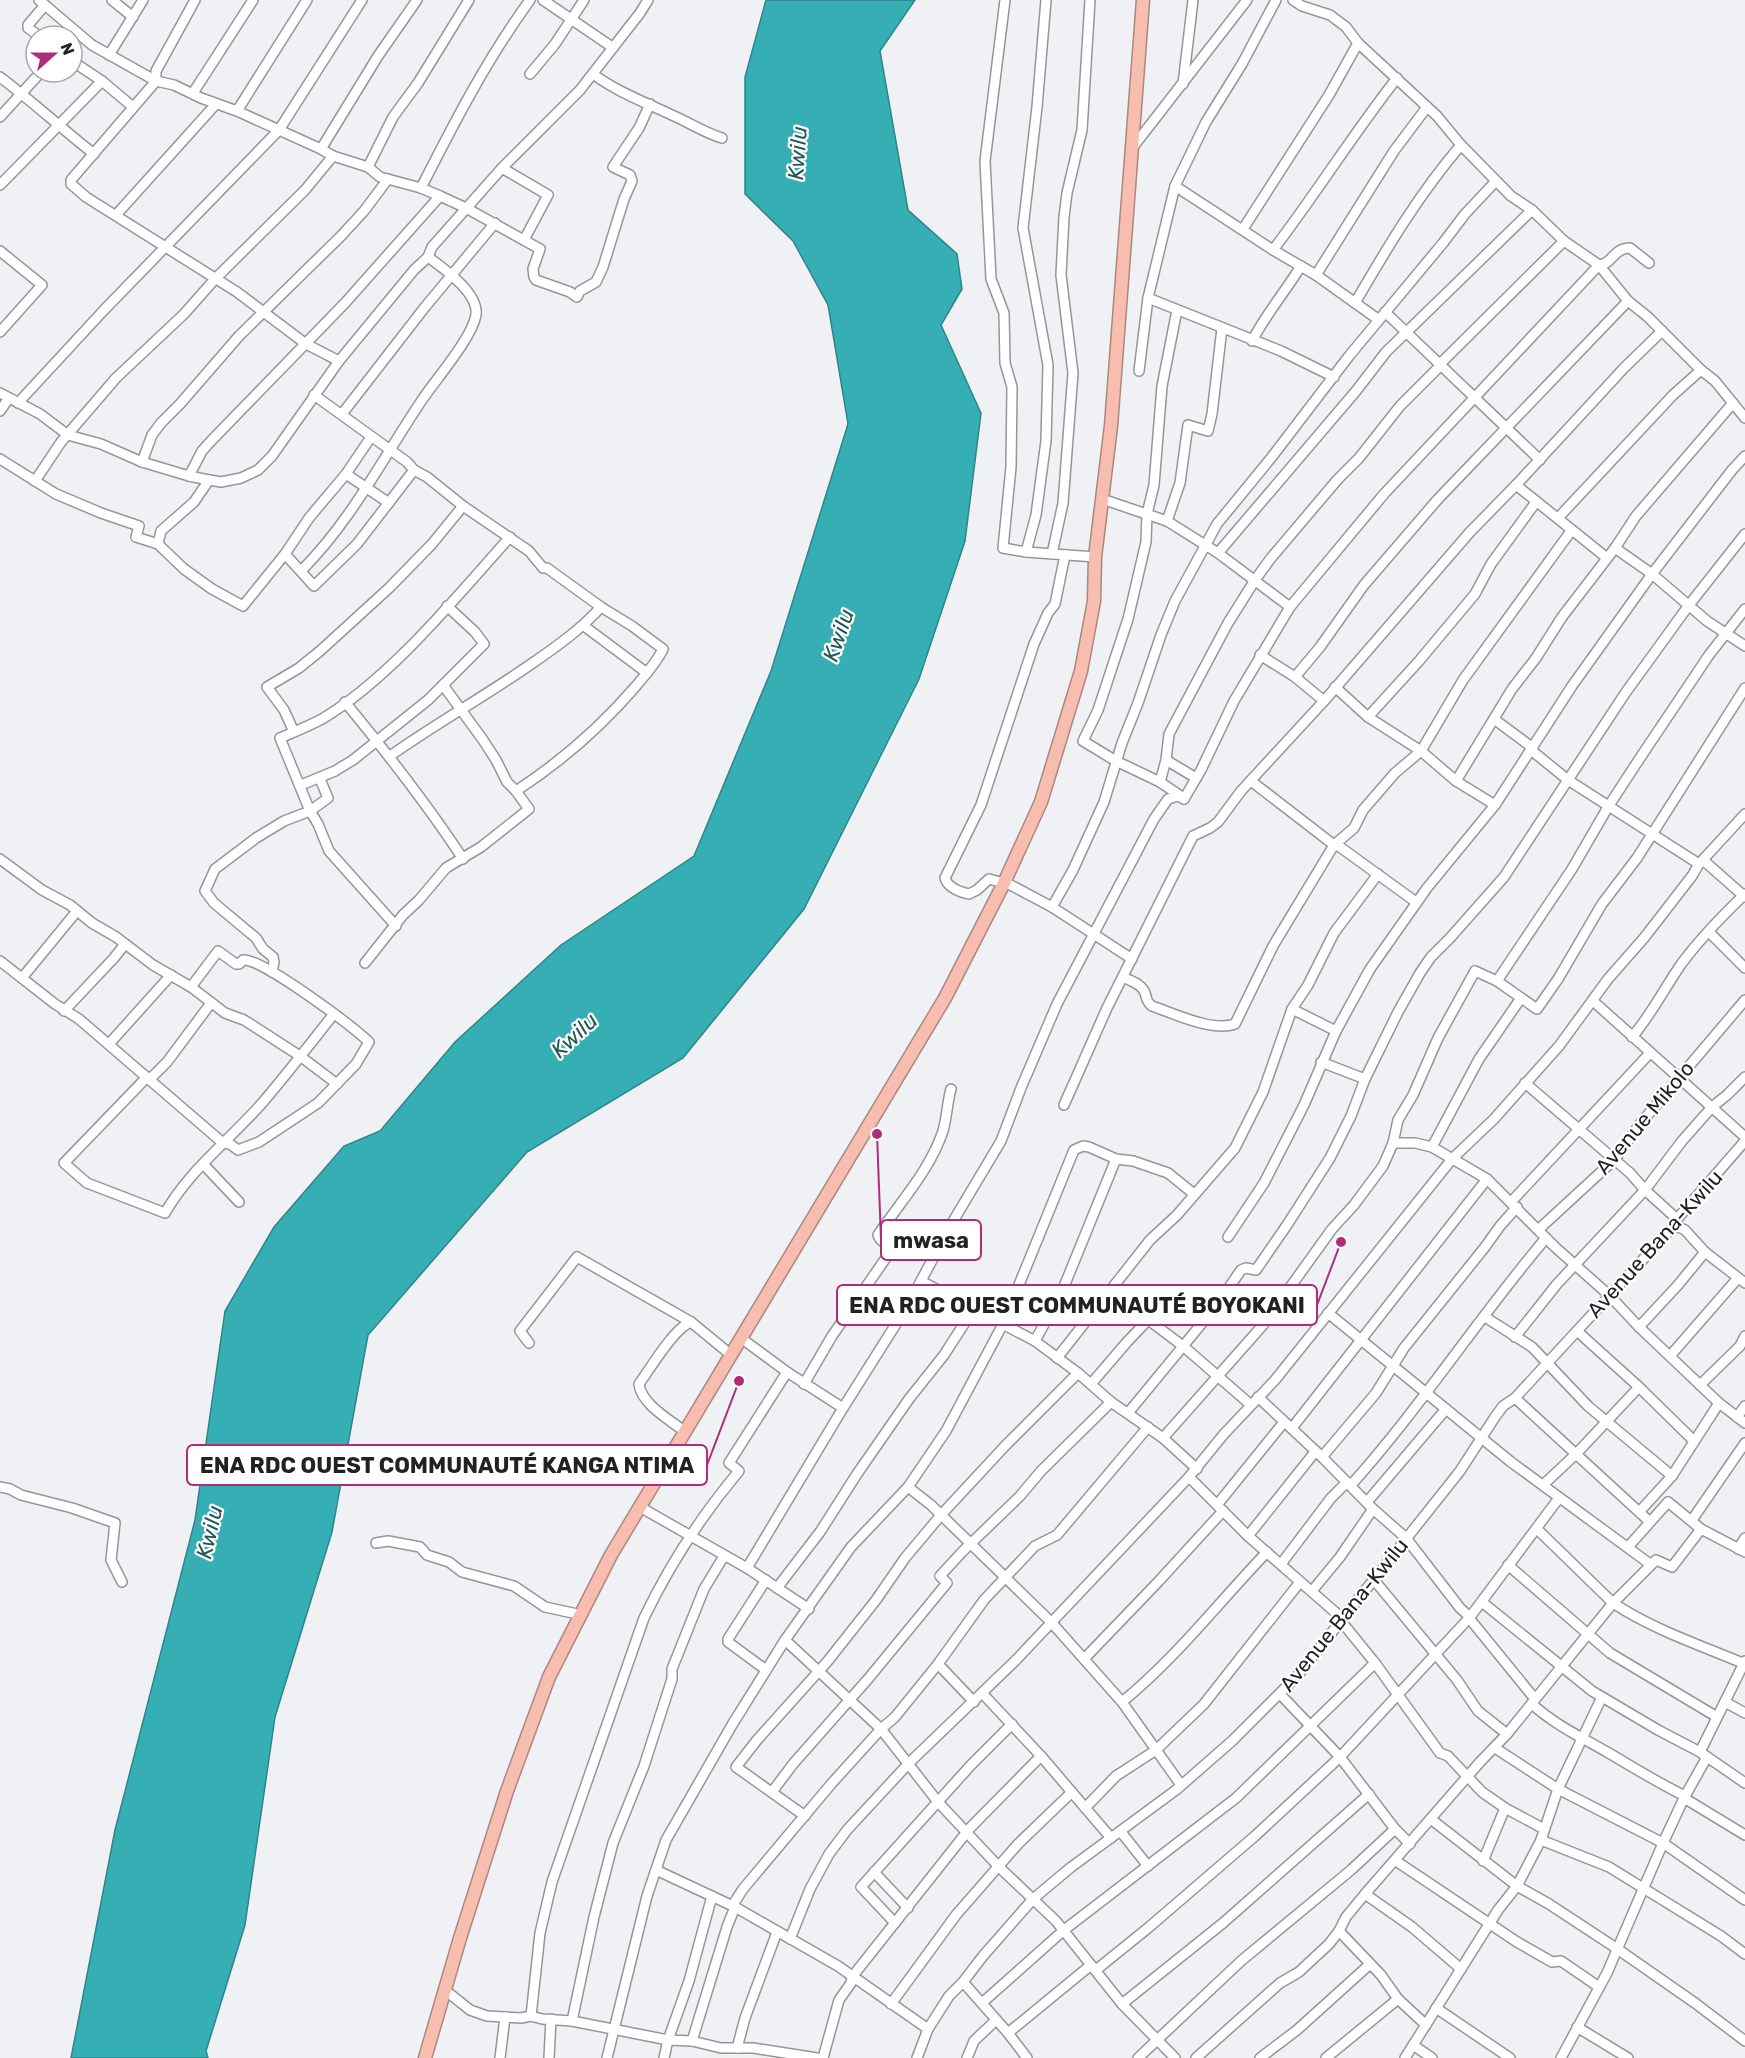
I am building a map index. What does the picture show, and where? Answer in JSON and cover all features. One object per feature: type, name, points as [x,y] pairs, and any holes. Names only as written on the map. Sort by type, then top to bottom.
[{"type":"highway","points":[[425,2058],[507,1791],[549,1677],[611,1555],[945,998],[1041,802],[1081,671],[1094,601],[1095,556],[1111,426],[1143,0]]},
{"type":"street","points":[[112,0],[132,17]]},
{"type":"street","points":[[109,55],[143,0]]},
{"type":"street","points":[[195,0],[156,71],[156,81],[71,180],[71,184],[166,248],[237,292],[306,344],[339,361]]},
{"type":"street","points":[[193,93],[253,0]]},
{"type":"street","points":[[237,111],[307,0]]},
{"type":"street","points":[[0,411],[166,248],[279,130],[362,0]]},
{"type":"street","points":[[321,148],[378,56],[417,0]]},
{"type":"street","points":[[368,167],[393,117],[418,83],[469,0]]},
{"type":"street","points":[[421,188],[479,76],[503,37],[530,0]]},
{"type":"street","points":[[543,0],[612,47]]},
{"type":"street","points":[[530,74],[572,20],[584,0]]},
{"type":"street","points":[[0,393],[40,414],[69,435],[101,444],[142,462],[189,476],[221,482],[241,478],[258,470],[272,456],[339,361],[414,270],[428,257],[432,247],[502,168],[593,74],[648,0]]},
{"type":"street","points":[[1005,0],[985,160],[991,279],[1004,313],[1005,363],[1012,387],[1011,467],[1003,548],[1026,552],[1095,556]]},
{"type":"street","points":[[1026,552],[1036,515],[1046,441],[1048,365],[1023,228],[1046,0]]},
{"type":"street","points":[[1052,554],[1062,503],[1073,373],[1061,275],[1064,217],[1066,193],[1082,130],[1090,0]]},
{"type":"street","points":[[1183,84],[1193,0]]},
{"type":"street","points":[[1133,147],[1247,0]]},
{"type":"street","points":[[1139,371],[1148,298],[1175,186],[1206,122],[1242,64],[1276,0]]},
{"type":"street","points":[[1293,0],[1302,6],[1330,15],[1346,27],[1358,43],[1437,116],[1496,181],[1532,210],[1564,241],[1599,265],[1628,301],[1715,381],[1745,418]]},
{"type":"street","points":[[29,24],[42,3],[92,45],[156,81],[174,85],[237,111],[321,148],[333,156],[368,167],[374,174],[421,188],[466,208],[540,249],[533,269],[536,280],[570,292],[577,297],[580,291],[596,282],[603,267],[624,199],[632,181],[630,175],[613,167],[639,128],[650,104]]},
{"type":"street","points":[[1243,229],[1329,95],[1358,43]]},
{"type":"street","points":[[84,69],[133,107]]},
{"type":"street","points":[[593,74],[603,82],[707,134],[722,138]]},
{"type":"street","points":[[0,76],[94,154]]},
{"type":"street","points":[[1273,250],[1310,202],[1371,111],[1397,78]]},
{"type":"street","points":[[0,185],[102,81]]},
{"type":"street","points":[[0,117],[30,84]]},
{"type":"street","points":[[116,215],[216,104]]},
{"type":"street","points":[[1316,275],[1394,151],[1426,107]]},
{"type":"street","points":[[1355,303],[1418,201],[1461,145]]},
{"type":"street","points":[[35,481],[61,442],[116,378],[184,314],[215,279],[305,190],[333,156]]},
{"type":"street","points":[[502,168],[548,195],[524,240]]},
{"type":"street","points":[[142,462],[152,435],[161,423],[233,342],[341,236],[364,211],[388,179]]},
{"type":"street","points":[[1052,907],[1073,870],[1104,802],[1116,762],[1175,601],[1217,524],[1382,316],[1465,214],[1496,181]]},
{"type":"street","points":[[1175,186],[1273,250],[1316,275],[1355,303],[1382,316],[1406,333],[1540,460]]},
{"type":"street","points":[[189,476],[207,446],[345,303],[440,196]]},
{"type":"street","points":[[1218,553],[1356,391],[1386,352],[1532,210]]},
{"type":"street","points":[[342,414],[495,223]]},
{"type":"street","points":[[1160,782],[1166,760],[1169,734],[1223,633],[1271,558],[1338,479],[1359,458],[1400,406],[1458,344],[1564,241]]},
{"type":"street","points":[[1184,799],[1234,701],[1290,607],[1384,494],[1599,265],[1607,262],[1617,251],[1630,248],[1649,263]]},
{"type":"street","points":[[0,251],[42,285],[0,332]]},
{"type":"street","points":[[301,571],[336,532],[466,337],[476,315],[471,296],[452,275],[428,257]]},
{"type":"street","points":[[1252,341],[1265,316],[1289,285],[1300,266]]},
{"type":"street","points":[[1148,298],[1281,351],[1334,377]]},
{"type":"street","points":[[1295,677],[1364,585],[1438,499],[1628,301]]},
{"type":"street","points":[[1177,310],[1162,386],[1154,485],[1148,514],[1146,542],[1128,619],[1098,710],[1083,741],[1116,762],[1160,782],[1184,799]]},
{"type":"street","points":[[1167,521],[1180,483],[1188,425],[1208,432],[1222,328]]},
{"type":"street","points":[[1064,1105],[1107,1008],[1193,836],[1218,822],[1251,781],[1324,701],[1470,532],[1624,368],[1662,331]]},
{"type":"street","points":[[1558,518],[1673,395],[1701,370]]},
{"type":"street","points":[[314,395],[407,462],[414,470],[427,477],[463,506],[510,537],[528,551],[543,568],[547,568],[601,608],[632,626],[663,649],[647,673],[585,740],[562,760],[516,791]]},
{"type":"street","points":[[1456,782],[1512,689],[1536,658],[1562,617],[1615,548],[1636,516],[1733,403]]},
{"type":"street","points":[[0,459],[56,494],[139,526],[136,537],[158,544],[184,569],[212,590],[243,606],[285,554],[309,518],[346,474],[371,437]]},
{"type":"street","points":[[1228,1237],[1264,1183],[1304,1106],[1336,1031],[1371,969],[1416,902],[1495,805],[1572,686],[1652,574],[1745,456]]},
{"type":"street","points":[[285,554],[314,586],[357,544],[414,470]]},
{"type":"street","points":[[346,474],[389,503]]},
{"type":"street","points":[[158,544],[161,531],[194,502],[209,480]]},
{"type":"street","points":[[1516,485],[1607,558]]},
{"type":"street","points":[[1102,499],[1167,521],[1218,553],[1290,607]]},
{"type":"street","points":[[1368,717],[1475,594],[1491,564],[1536,502]]},
{"type":"street","points":[[294,732],[284,710],[267,687],[299,668],[320,651],[389,588],[432,544],[463,506]]},
{"type":"street","points":[[1123,978],[1139,985],[1144,991],[1147,1002],[1152,1006],[1205,1024],[1223,1027],[1235,1024],[1273,946],[1334,845],[1354,828],[1363,810],[1395,773],[1421,751],[1475,663],[1571,531]]},
{"type":"street","points":[[1128,1413],[1216,1305],[1241,1270],[1246,1268],[1256,1270],[1287,1226],[1334,1150],[1398,1012],[1431,957],[1504,877],[1609,717],[1689,605],[1745,534]]},
{"type":"street","points":[[396,926],[329,851],[280,738],[322,719],[364,688],[395,660],[510,537]]},
{"type":"street","points":[[1615,548],[1652,574],[1726,634],[1745,646]]},
{"type":"street","points":[[1065,555],[1055,604],[1048,613],[1034,644],[981,805],[945,878],[947,884],[960,892],[969,894],[989,879],[1003,882],[1052,907],[1132,959]]},
{"type":"street","points":[[301,785],[320,778],[353,760],[428,700],[484,644],[475,632],[447,606]]},
{"type":"street","points":[[390,756],[460,710],[493,692],[584,626],[601,608]]},
{"type":"street","points":[[1497,981],[1572,869],[1608,807],[1709,655],[1745,609]]},
{"type":"street","points":[[584,626],[647,673]]},
{"type":"street","points":[[1260,655],[1295,677],[1324,701]]},
{"type":"street","points":[[364,963],[446,868],[502,832],[529,809],[507,782],[496,760],[444,685]]},
{"type":"street","points":[[1335,687],[1368,717],[1421,751],[1456,782],[1495,805]]},
{"type":"street","points":[[1163,1438],[1263,1325],[1332,1229],[1383,1166],[1393,1143],[1398,1120],[1413,1095],[1438,1038],[1475,971],[1497,981],[1537,1009],[1602,904],[1637,858],[1745,688]]},
{"type":"street","points":[[345,702],[390,756],[463,859]]},
{"type":"street","points":[[1494,719],[1568,780],[1608,807],[1701,862],[1744,896],[1708,932],[1683,963],[1632,1037]]},
{"type":"street","points":[[1166,760],[1196,778]]},
{"type":"street","points":[[272,972],[273,957],[263,949],[256,938],[214,903],[205,891],[215,869],[266,832],[284,821],[310,811],[328,798],[320,778]]},
{"type":"street","points":[[1251,781],[1334,845],[1416,902]]},
{"type":"street","points":[[747,1568],[921,1281],[1001,1140],[1057,1004],[1132,857],[1168,799],[1178,796],[1184,799]]},
{"type":"street","points":[[790,1939],[810,1889],[829,1854],[847,1830],[909,1763],[974,1702],[1190,1477],[1224,1434],[1275,1380],[1452,1159],[1494,1119],[1559,1046],[1608,979],[1672,903],[1701,862],[1745,814]]},
{"type":"street","points":[[0,859],[42,890],[70,905],[124,944],[191,987],[225,1013],[244,1020],[338,1084]]},
{"type":"street","points":[[1057,1358],[1150,1240],[1177,1215],[1235,1148],[1263,1092],[1292,1010],[1308,985],[1334,933],[1378,874]]},
{"type":"street","points":[[21,978],[77,911]]},
{"type":"street","points":[[1708,932],[1745,968]]},
{"type":"street","points":[[64,1011],[114,958],[124,944]]},
{"type":"street","points":[[0,961],[64,1011],[80,1019],[224,1143],[238,1150],[259,1142],[318,1103],[356,1064],[369,1042],[353,1027],[282,977],[251,960],[243,960],[236,964],[218,951],[191,987]]},
{"type":"street","points":[[109,1044],[171,975]]},
{"type":"street","points":[[1432,1147],[1479,1059],[1521,998]]},
{"type":"street","name":"Avenue Mikolo","points":[[1538,1230],[1614,1160],[1640,1124],[1745,1000]]},
{"type":"street","points":[[1593,1001],[1745,1139]]},
{"type":"street","points":[[211,1003],[166,1062],[64,1163],[87,1183],[165,1213],[176,1193],[264,1100],[333,1015]]},
{"type":"street","points":[[1292,1010],[1336,1031]]},
{"type":"street","points":[[1248,1536],[1376,1393],[1392,1366],[1500,1226],[1514,1204],[1650,1053]]},
{"type":"street","points":[[1321,1062],[1365,1079]]},
{"type":"street","points":[[1515,1337],[1575,1265],[1645,1190],[1682,1141],[1712,1107],[1745,1077]]},
{"type":"street","points":[[1525,1083],[1630,1173],[1677,1219]]},
{"type":"street","points":[[804,1384],[832,1336],[890,1252],[891,1248],[878,1235],[919,1180],[932,1156],[943,1133],[951,1089]]},
{"type":"street","name":"Avenue Bana-Kwilu","points":[[918,2058],[928,2029],[949,1996],[1033,1899],[1181,1785],[1232,1741],[1280,1694],[1313,1657],[1460,1472],[1503,1406],[1515,1398],[1672,1228],[1677,1219],[1745,1139]]},
{"type":"street","points":[[1393,1143],[1415,1143],[1432,1147],[1487,1179],[1719,1403],[1741,1420],[1745,1406]]},
{"type":"street","points":[[607,2058],[646,1896],[666,1840],[785,1640],[851,1547],[908,1487],[946,1431],[1003,1324],[1074,1150],[1083,1146],[1116,1159],[1133,1161],[1168,1173],[1194,1194]]},
{"type":"street","points":[[1035,1341],[1063,1289],[1116,1159]]},
{"type":"street","points":[[203,1164],[239,1202]]},
{"type":"street","points":[[1292,1428],[1487,1179]]},
{"type":"street","points":[[1670,1356],[1742,1281],[1705,1252],[1685,1230],[1678,1227],[1672,1228]]},
{"type":"street","points":[[1281,1564],[1331,1498],[1349,1483],[1426,1393],[1485,1317],[1511,1279],[1546,1238]]},
{"type":"street","points":[[1639,1327],[1678,1286],[1705,1252]]},
{"type":"street","points":[[529,1343],[520,1331],[577,1257],[691,1322],[730,1354]]},
{"type":"street","points":[[921,1281],[1035,1341],[1078,1373],[1111,1402],[1163,1438],[1197,1469]]},
{"type":"street","points":[[1110,1291],[1183,1346],[1251,1405]]},
{"type":"street","points":[[777,1588],[820,1532],[857,1474],[909,1399],[944,1355],[973,1310]]},
{"type":"street","points":[[1328,1313],[1559,1498],[1650,1564]]},
{"type":"street","points":[[1485,1317],[1532,1347],[1588,1406],[1672,1476]]},
{"type":"street","points":[[1091,1384],[1149,1320]]},
{"type":"street","points":[[684,1431],[650,1404],[642,1394],[639,1384],[663,1349],[684,1326],[691,1322]]},
{"type":"street","points":[[1576,1331],[1639,1387],[1694,1441]]},
{"type":"street","points":[[1700,1384],[1740,1346],[1745,1336]]},
{"type":"street","points":[[741,1338],[804,1384],[843,1408]]},
{"type":"street","points":[[531,2016],[540,1933],[552,1882],[644,1618],[656,1593],[706,1513],[739,1471],[729,1463],[787,1372]]},
{"type":"street","points":[[805,1816],[736,1767],[819,1671],[940,1515],[1078,1373]]},
{"type":"street","points":[[1543,1485],[1576,1454],[1639,1387]]},
{"type":"street","points":[[1258,1397],[1406,1538],[1534,1702],[1557,1725],[1684,1797],[1745,1835]]},
{"type":"street","points":[[1515,1398],[1640,1510],[1650,1522]]},
{"type":"street","points":[[772,1792],[793,1764],[849,1701],[947,1583],[940,1576],[1111,1402]]},
{"type":"street","points":[[1640,1510],[1672,1476],[1719,1403]]},
{"type":"street","points":[[1312,1591],[1340,1557],[1370,1506],[1446,1408]]},
{"type":"street","points":[[1084,1659],[1158,1582],[1220,1508],[1284,1422]]},
{"type":"street","points":[[692,2041],[733,1907],[743,1889],[832,1782],[895,1717],[938,1664],[957,1635],[1006,1576],[1035,1546],[1057,1535],[1148,1427]]},
{"type":"street","points":[[1692,1520],[1745,1443]]},
{"type":"street","points":[[1190,1477],[1248,1536],[1342,1620],[1440,1753],[1448,1756],[1482,1792],[1505,1808],[1544,1828]]},
{"type":"street","points":[[0,1487],[10,1488],[21,1495],[72,1508],[115,1523],[111,1560],[122,1582]]},
{"type":"street","points":[[908,1487],[1006,1576],[1051,1622],[1122,1702],[1181,1785]]},
{"type":"street","points":[[1008,2033],[1148,1928],[1255,1836],[1340,1757],[1482,1602],[1559,1498]]},
{"type":"street","points":[[1628,1547],[1668,1502],[1701,1529],[1741,1551],[1745,1538]]},
{"type":"street","points":[[640,1507],[747,1568],[809,1609]]},
{"type":"street","points":[[1536,1529],[1613,1603],[1648,1624],[1744,1663],[1717,1716],[1704,1754],[1643,1887],[1607,1973],[1561,2058]]},
{"type":"street","points":[[1196,2058],[1280,1983],[1299,1972],[1329,1944],[1346,1917],[1365,1894],[1507,1734],[1613,1603],[1656,1560],[1671,1567],[1701,1529]]},
{"type":"street","points":[[376,1543],[388,1541],[420,1547],[427,1555],[449,1562],[462,1572],[514,1586],[545,1607],[582,1615]]},
{"type":"street","points":[[1122,1702],[1159,1671],[1228,1592],[1267,1552]]},
{"type":"street","points":[[572,2021],[612,1843],[644,1766],[682,1642],[704,1589],[724,1556]]},
{"type":"street","points":[[1508,1565],[1610,1653],[1717,1716]]},
{"type":"street","points":[[766,1580],[728,1639],[728,1642],[766,1670]]},
{"type":"street","points":[[1374,1580],[1461,1685],[1478,1711],[1507,1734]]},
{"type":"street","points":[[1085,1808],[1116,1776],[1155,1750],[1204,1704],[1300,1582]]},
{"type":"street","points":[[1482,1602],[1602,1697],[1704,1754],[1745,1783]]},
{"type":"street","points":[[785,1640],[881,1729],[938,1802],[999,1867],[1064,1930],[1122,2004],[1175,2058]]},
{"type":"street","points":[[982,2003],[1064,1930],[1236,1798],[1375,1663]]},
{"type":"street","points":[[938,1664],[974,1702]]},
{"type":"street","points":[[982,1693],[1041,1756],[1111,1838]]},
{"type":"street","points":[[1280,1694],[1340,1757],[1410,1844]]},
{"type":"street","points":[[1405,2058],[1490,1923],[1517,1886],[1541,1840],[1558,1789],[1602,1697]]},
{"type":"street","points":[[1725,1702],[1745,1713]]},
{"type":"street","points":[[895,1923],[861,1887],[971,1765],[1012,1724]]},
{"type":"street","points":[[1495,1748],[1558,1789],[1663,1844],[1745,1900]]},
{"type":"street","points":[[823,2058],[839,2000],[852,1977],[967,1834],[1041,1756]]},
{"type":"street","points":[[891,2004],[956,1915],[1018,1844],[1072,1792]]},
{"type":"street","points":[[1122,2004],[1223,1923],[1369,1794]]},
{"type":"street","points":[[1483,1861],[1505,1808]]},
{"type":"street","points":[[1432,1820],[1517,1886],[1616,1948],[1745,2041]]},
{"type":"street","points":[[1138,2058],[1241,1961],[1343,1877],[1395,1828]]},
{"type":"street","points":[[1121,1832],[1148,1866]]},
{"type":"street","points":[[1541,1840],[1592,1859],[1643,1887],[1721,1936],[1745,1954]]},
{"type":"street","points":[[1396,1861],[1517,1942],[1552,1962],[1561,1961],[1599,1987]]},
{"type":"street","points":[[656,1870],[733,1907],[838,1966],[928,2029]]},
{"type":"street","points":[[874,1872],[908,1908]]},
{"type":"street","points":[[1365,1894],[1412,1927],[1461,1969]]},
{"type":"street","points":[[664,2058],[689,1981],[712,1896]]},
{"type":"street","points":[[1339,1931],[1381,1975],[1398,1999],[1426,2025]]},
{"type":"street","points":[[737,2048],[745,2018],[777,1932]]},
{"type":"street","points":[[1260,2058],[1297,2030],[1369,1965]]},
{"type":"street","points":[[963,1982],[1027,2058]]},
{"type":"street","points":[[445,1990],[477,2014],[505,2017],[531,2016],[572,2021],[668,2040],[692,2041],[720,2053],[737,2048],[753,2048],[768,2055],[817,2058]]},
{"type":"street","points":[[1326,2058],[1398,1999]]},
{"type":"street","points":[[1436,2008],[1510,2058]]},
{"type":"street","points":[[500,2058],[505,2017]]},
{"type":"street","points":[[549,2058],[551,2019]]},
{"type":"street","points":[[967,2058],[974,2041],[996,2020]]},
{"type":"street","points":[[1577,2027],[1628,2058]]},
{"type":"street","points":[[1413,2045],[1432,2058]]},
{"type":"water","name":"Kwilu","points":[[766,0],[915,0],[880,51],[908,210],[957,254],[962,289],[941,325],[981,413],[965,541],[919,679],[804,909],[683,1058],[527,1152],[368,1335],[332,1532],[275,1717],[245,1925],[206,2051],[208,2058],[71,2058],[115,1830],[195,1520],[225,1311],[274,1227],[344,1146],[380,1131],[455,1042],[561,945],[694,856],[771,671],[848,424],[828,305],[793,241],[745,194],[745,77]]},
{"type":"place","name":"mwasa","points":[[877,1134]]},
{"type":"place","name":"ENA RDC OUEST COMMUNAUTÉ BOYOKANI","points":[[1341,1242]]},
{"type":"place","name":"ENA RDC OUEST COMMUNAUTÉ KANGA NTIMA","points":[[739,1381]]}]
